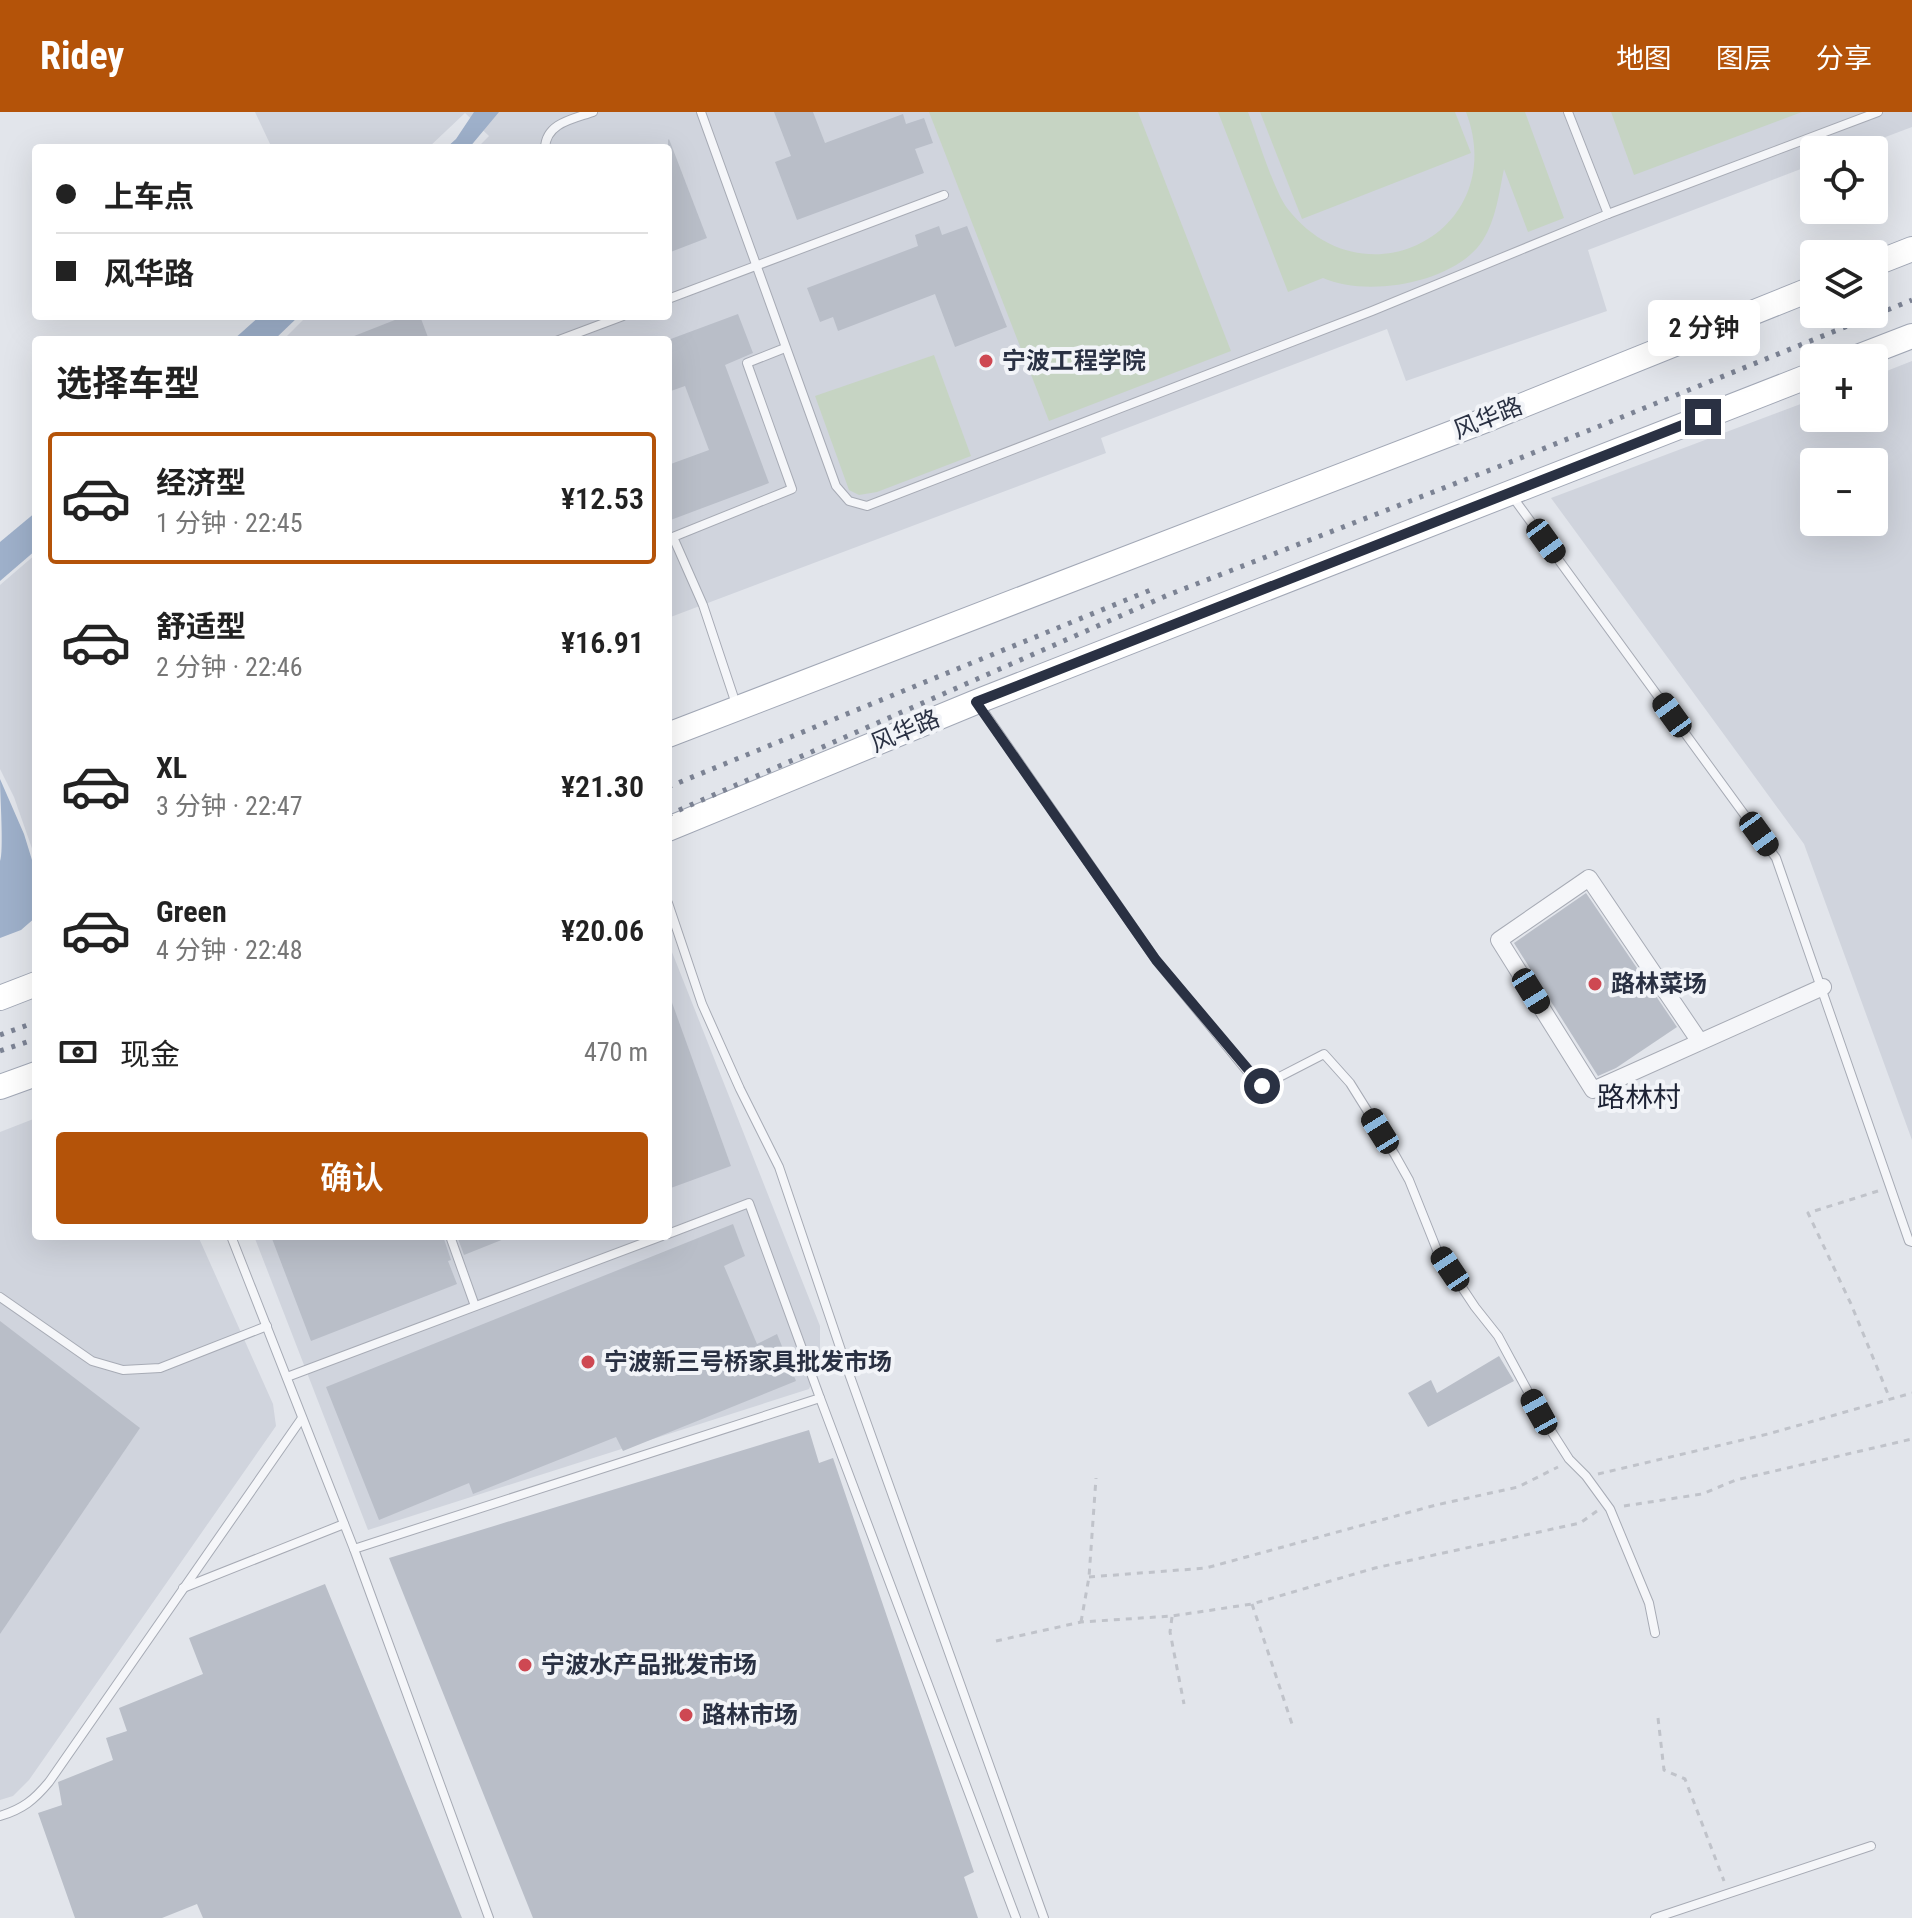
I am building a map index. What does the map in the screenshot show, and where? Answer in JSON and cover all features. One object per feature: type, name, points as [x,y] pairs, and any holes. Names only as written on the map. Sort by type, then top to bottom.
[{"type":"main road","points":[[1888,258],[1912,249]]},
{"type":"main road","name":"风华路","points":[[672,733],[1486,420],[1800,294]]},
{"type":"main road","points":[[1888,345],[1912,336]]},
{"type":"main road","name":"风华路","points":[[672,827],[976,702],[1800,379]]},
{"type":"main road","points":[[0,998],[32,986]]},
{"type":"main road","points":[[0,1087],[32,1075]]},
{"type":"street","points":[[1700,1042],[1589,878],[1499,940],[1593,1090],[1823,987]]},
{"type":"lane","points":[[546,144],[549,133],[558,124],[593,112]]},
{"type":"lane","points":[[701,112],[836,486],[849,501],[867,506],[1358,317],[1608,214],[1878,112]]},
{"type":"lane","points":[[1568,112],[1608,214]]},
{"type":"lane","points":[[672,298],[944,195]]},
{"type":"lane","points":[[571,336],[610,320]]},
{"type":"lane","points":[[672,538],[792,489],[747,363],[785,348]]},
{"type":"lane","points":[[1510,492],[1776,858],[1909,1241],[1912,1242]]},
{"type":"lane","points":[[672,540],[703,605],[737,708]]},
{"type":"lane","points":[[976,702],[1156,960],[1256,1082],[1262,1086],[1324,1054],[1350,1083],[1409,1180],[1437,1250],[1498,1336],[1539,1412],[1569,1459],[1610,1509],[1649,1603],[1655,1633]]},
{"type":"lane","points":[[672,915],[702,1004],[779,1167],[847,1368],[1044,1918]]},
{"type":"lane","points":[[672,1232],[749,1203],[1016,1918]]},
{"type":"lane","points":[[233,1240],[354,1549],[489,1918]]},
{"type":"lane","points":[[451,1240],[475,1306]]},
{"type":"lane","points":[[287,1377],[651,1240]]},
{"type":"lane","points":[[0,1297],[92,1361],[123,1370],[160,1368],[267,1326]]},
{"type":"lane","points":[[354,1549],[820,1398]]},
{"type":"lane","points":[[0,1816],[21,1810],[36,1798],[302,1418]]},
{"type":"lane","points":[[182,1588],[344,1524]]},
{"type":"lane","points":[[1655,1918],[1871,1846]]},
{"type":"path","points":[[1890,1399],[1851,1304],[1808,1213],[1891,1187]]},
{"type":"path","points":[[1586,1476],[1768,1434],[1912,1393]]},
{"type":"path","points":[[996,1641],[1081,1622],[1172,1616],[1252,1604],[1375,1568],[1580,1523],[1594,1511],[1702,1494],[1736,1480],[1912,1439]]},
{"type":"path","points":[[1089,1577],[1206,1568],[1436,1505],[1518,1487],[1562,1465]]},
{"type":"path","points":[[1081,1622],[1089,1577],[1096,1478]]},
{"type":"path","points":[[1252,1604],[1292,1724]]},
{"type":"path","points":[[1172,1616],[1170,1632],[1184,1704]]},
{"type":"path","points":[[1658,1718],[1664,1770],[1685,1779],[1728,1892]]},
{"type":"shaded area","name":"宁波工程学院","points":[[255,112],[1912,112],[1912,127],[1888,136],[1800,136],[1800,169],[1588,250],[1607,311],[1406,381],[1387,329],[1101,438],[1106,453],[672,616],[672,336],[287,336],[303,320],[672,320],[672,144],[481,144],[489,136],[465,113],[432,144],[270,144]]},
{"type":"shaded area","points":[[1912,361],[1912,1140],[1804,844],[1551,498],[1800,404],[1800,432],[1888,432],[1888,370]]},
{"type":"shaded area","points":[[32,557],[32,849],[14,797],[0,769],[0,585]]},
{"type":"shaded area","points":[[672,952],[820,1326],[820,1363],[809,1389],[368,1530],[256,1240],[672,1240]]},
{"type":"shaded area","points":[[32,1120],[32,1240],[200,1240],[273,1404],[276,1426],[29,1780],[13,1796],[0,1800],[0,1132]]},
{"type":"green space","points":[[929,112],[1138,112],[1231,351],[1049,421]]},
{"type":"green space","points":[[1218,112],[1248,112],[1271,176],[1287,208],[1319,238],[1354,252],[1390,253],[1423,242],[1450,221],[1468,191],[1474,154],[1466,112],[1525,112],[1564,218],[1528,232],[1504,169],[1491,223],[1483,240],[1470,255],[1453,267],[1409,283],[1363,287],[1323,278],[1288,292]]},
{"type":"green space","points":[[1260,112],[1455,112],[1471,153],[1302,219]]},
{"type":"green space","points":[[1611,112],[1802,112],[1634,175]]},
{"type":"green space","points":[[934,355],[971,456],[877,492],[859,495],[849,490],[815,396]]},
{"type":"water","points":[[474,112],[499,112],[472,144],[450,144]]},
{"type":"water","points":[[256,320],[295,320],[278,336],[238,336]]},
{"type":"water","points":[[32,515],[32,553],[0,581],[0,542]]},
{"type":"water","points":[[0,779],[32,860],[32,920],[21,930],[0,938],[0,861]]},
{"type":"building","points":[[774,112],[813,112],[825,143],[903,114],[906,124],[924,118],[933,143],[915,149],[924,173],[797,220],[775,162],[791,156]]},
{"type":"building","points":[[672,147],[707,238],[672,251]]},
{"type":"building","points":[[939,226],[942,235],[967,226],[1007,327],[955,347],[935,294],[838,331],[833,317],[820,322],[807,288],[918,246],[915,235]]},
{"type":"building","points":[[738,314],[753,353],[725,365],[769,483],[672,519],[672,464],[709,450],[685,386],[672,391],[672,339]]},
{"type":"building","points":[[395,320],[422,320],[428,336],[354,336]]},
{"type":"building","name":"路林菜场","points":[[1586,893],[1677,1027],[1616,1068],[1598,1076],[1514,943]]},
{"type":"building","points":[[672,1003],[731,1166],[672,1188]]},
{"type":"building","name":"宁波新三号桥家具批发市场","points":[[733,1224],[745,1256],[724,1266],[757,1344],[777,1334],[796,1381],[623,1451],[616,1437],[473,1494],[469,1483],[379,1520],[326,1387]]},
{"type":"building","points":[[273,1240],[444,1240],[457,1284],[311,1341]]},
{"type":"building","points":[[458,1240],[502,1240],[464,1255]]},
{"type":"building","points":[[0,1321],[140,1428],[0,1634]]},
{"type":"building","points":[[1499,1356],[1514,1381],[1428,1427],[1408,1393],[1431,1380],[1437,1393]]},
{"type":"building","name":"路林市场","points":[[809,1430],[819,1463],[833,1458],[974,1872],[964,1877],[978,1918],[533,1918],[389,1558]]},
{"type":"building","points":[[325,1584],[462,1918],[203,1918],[197,1904],[162,1918],[75,1918],[38,1813],[62,1805],[58,1782],[113,1760],[106,1738],[127,1731],[119,1708],[203,1674],[189,1638]]},
{"type":"railway","points":[[672,813],[1168,595],[1508,463],[1912,300]]},
{"type":"railway","points":[[672,785],[1153,589]]},
{"type":"railway","points":[[0,1035],[32,1023]]},
{"type":"railway","points":[[0,1051],[32,1040]]},
{"type":"place","name":"宁波工程学院","points":[[986,361]]},
{"type":"place","name":"路林菜场","points":[[1595,984]]},
{"type":"place","name":"宁波新三号桥家具批发市场","points":[[588,1362]]},
{"type":"place","name":"宁波水产品批发市场","points":[[525,1665]]},
{"type":"place","name":"路林市场","points":[[686,1715]]},
{"type":"district","name":"路林村","points":[[1639,1097]]},
{"type":"route","points":[[1262,1086],[1156,960],[976,702],[1703,417]]}]
